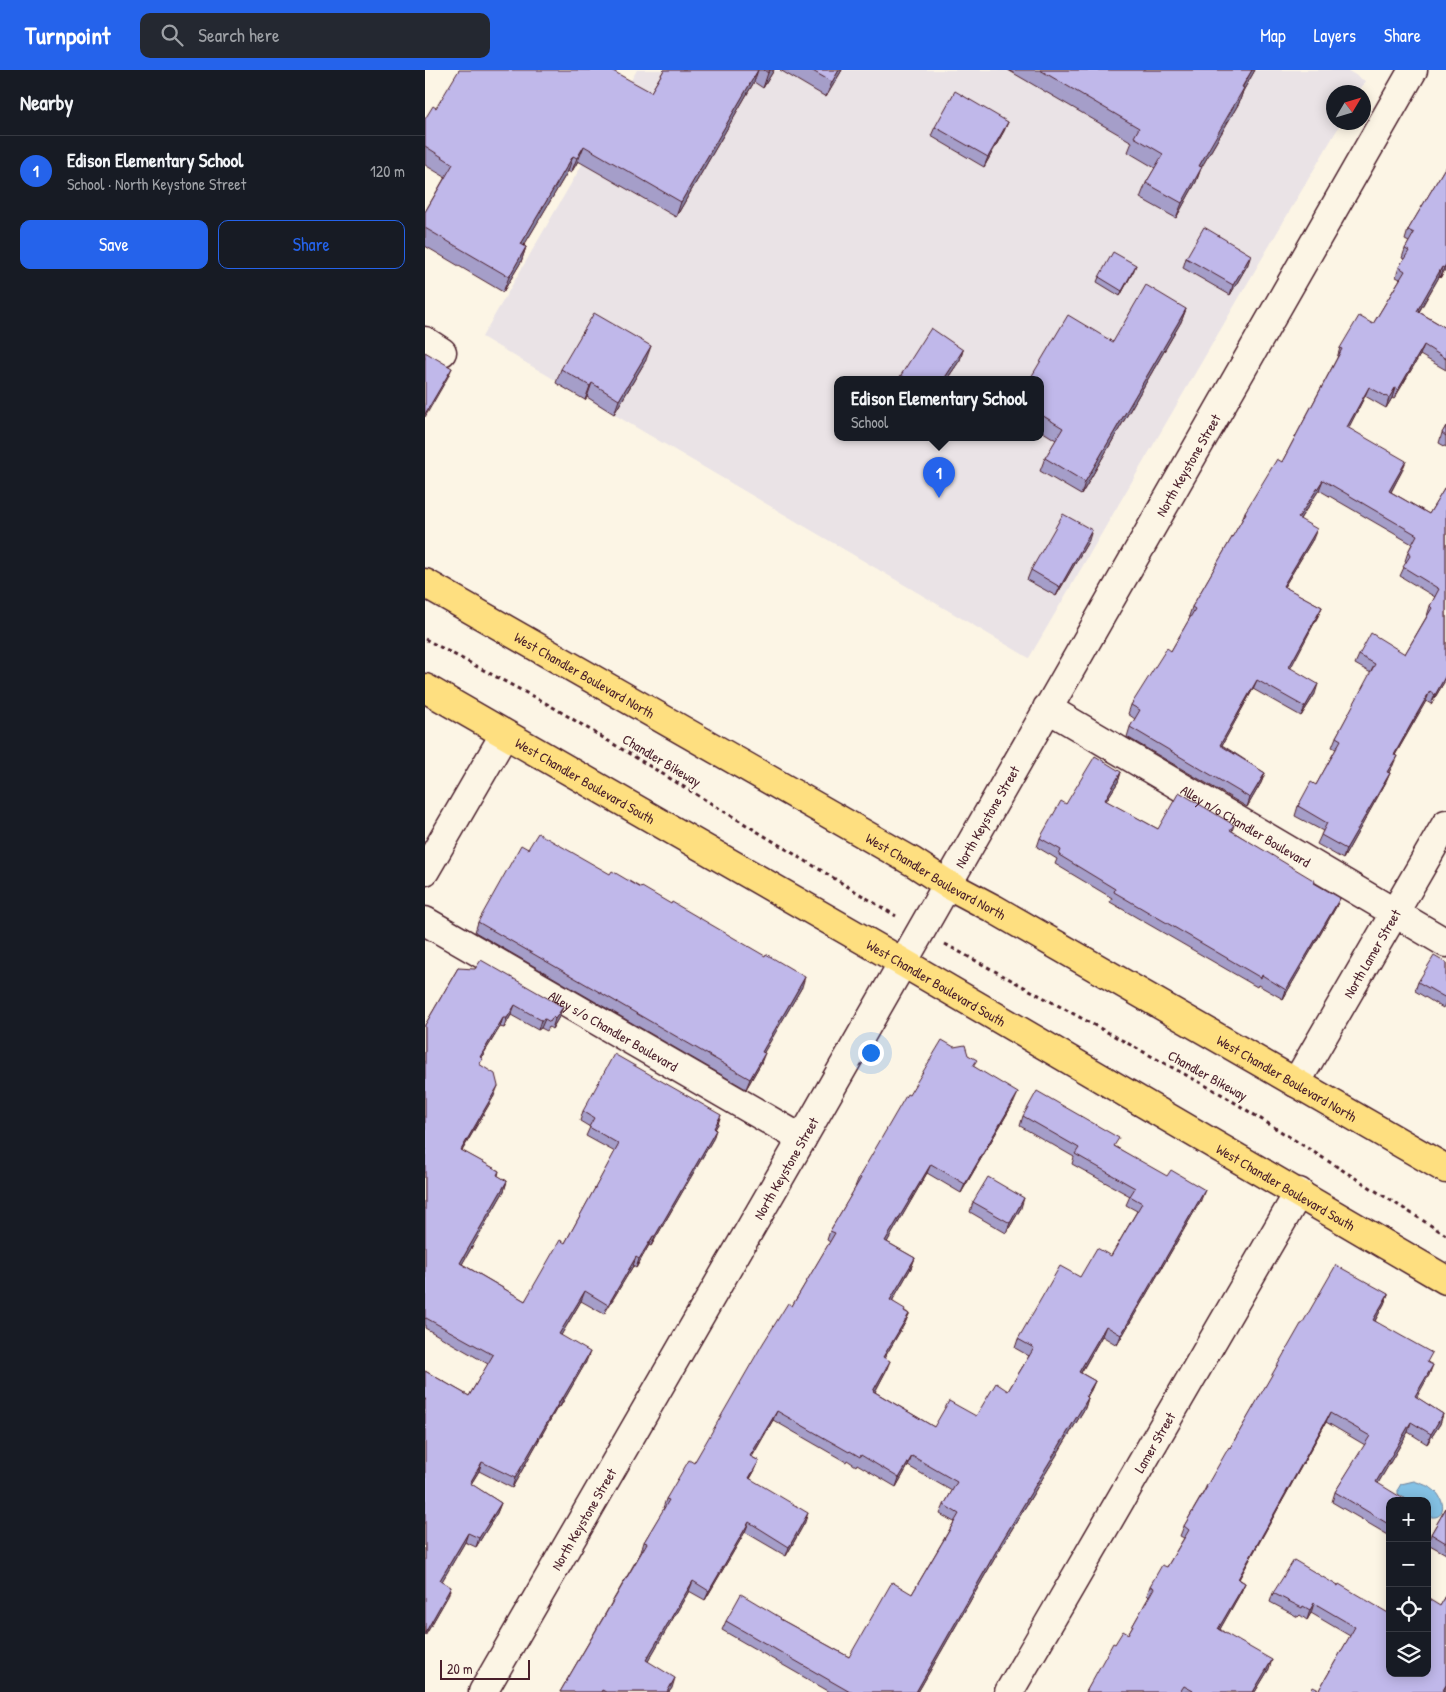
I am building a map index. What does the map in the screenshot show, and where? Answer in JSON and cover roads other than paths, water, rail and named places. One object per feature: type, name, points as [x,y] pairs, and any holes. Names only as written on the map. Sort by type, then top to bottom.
[{"type":"main road","name":"West Chandler Boulevard North","points":[[425,583],[1446,1169]]},
{"type":"main road","name":"West Chandler Boulevard South","points":[[425,688],[1299,1192],[1446,1280]]},
{"type":"street","name":"North Keystone Street","points":[[483,1692],[802,1139],[1413,70]]},
{"type":"street","name":"Alley n/o Chandler Boulevard","points":[[1047,708],[1446,943]]},
{"type":"street","points":[[425,871],[505,735]]},
{"type":"street","name":"North Lamer Street","points":[[1296,1083],[1446,824]]},
{"type":"street","name":"Alley s/o Chandler Boulevard","points":[[425,921],[802,1139]]},
{"type":"street","name":"Lamer Street","points":[[1009,1692],[1299,1192]]},
{"type":"water","points":[[1414,1481],[1431,1488],[1439,1496],[1443,1506],[1441,1514],[1431,1517],[1431,1497],[1403,1497],[1398,1494],[1401,1484]]},
{"type":"place","name":"Edison Elementary School","points":[[939,498]]}]
